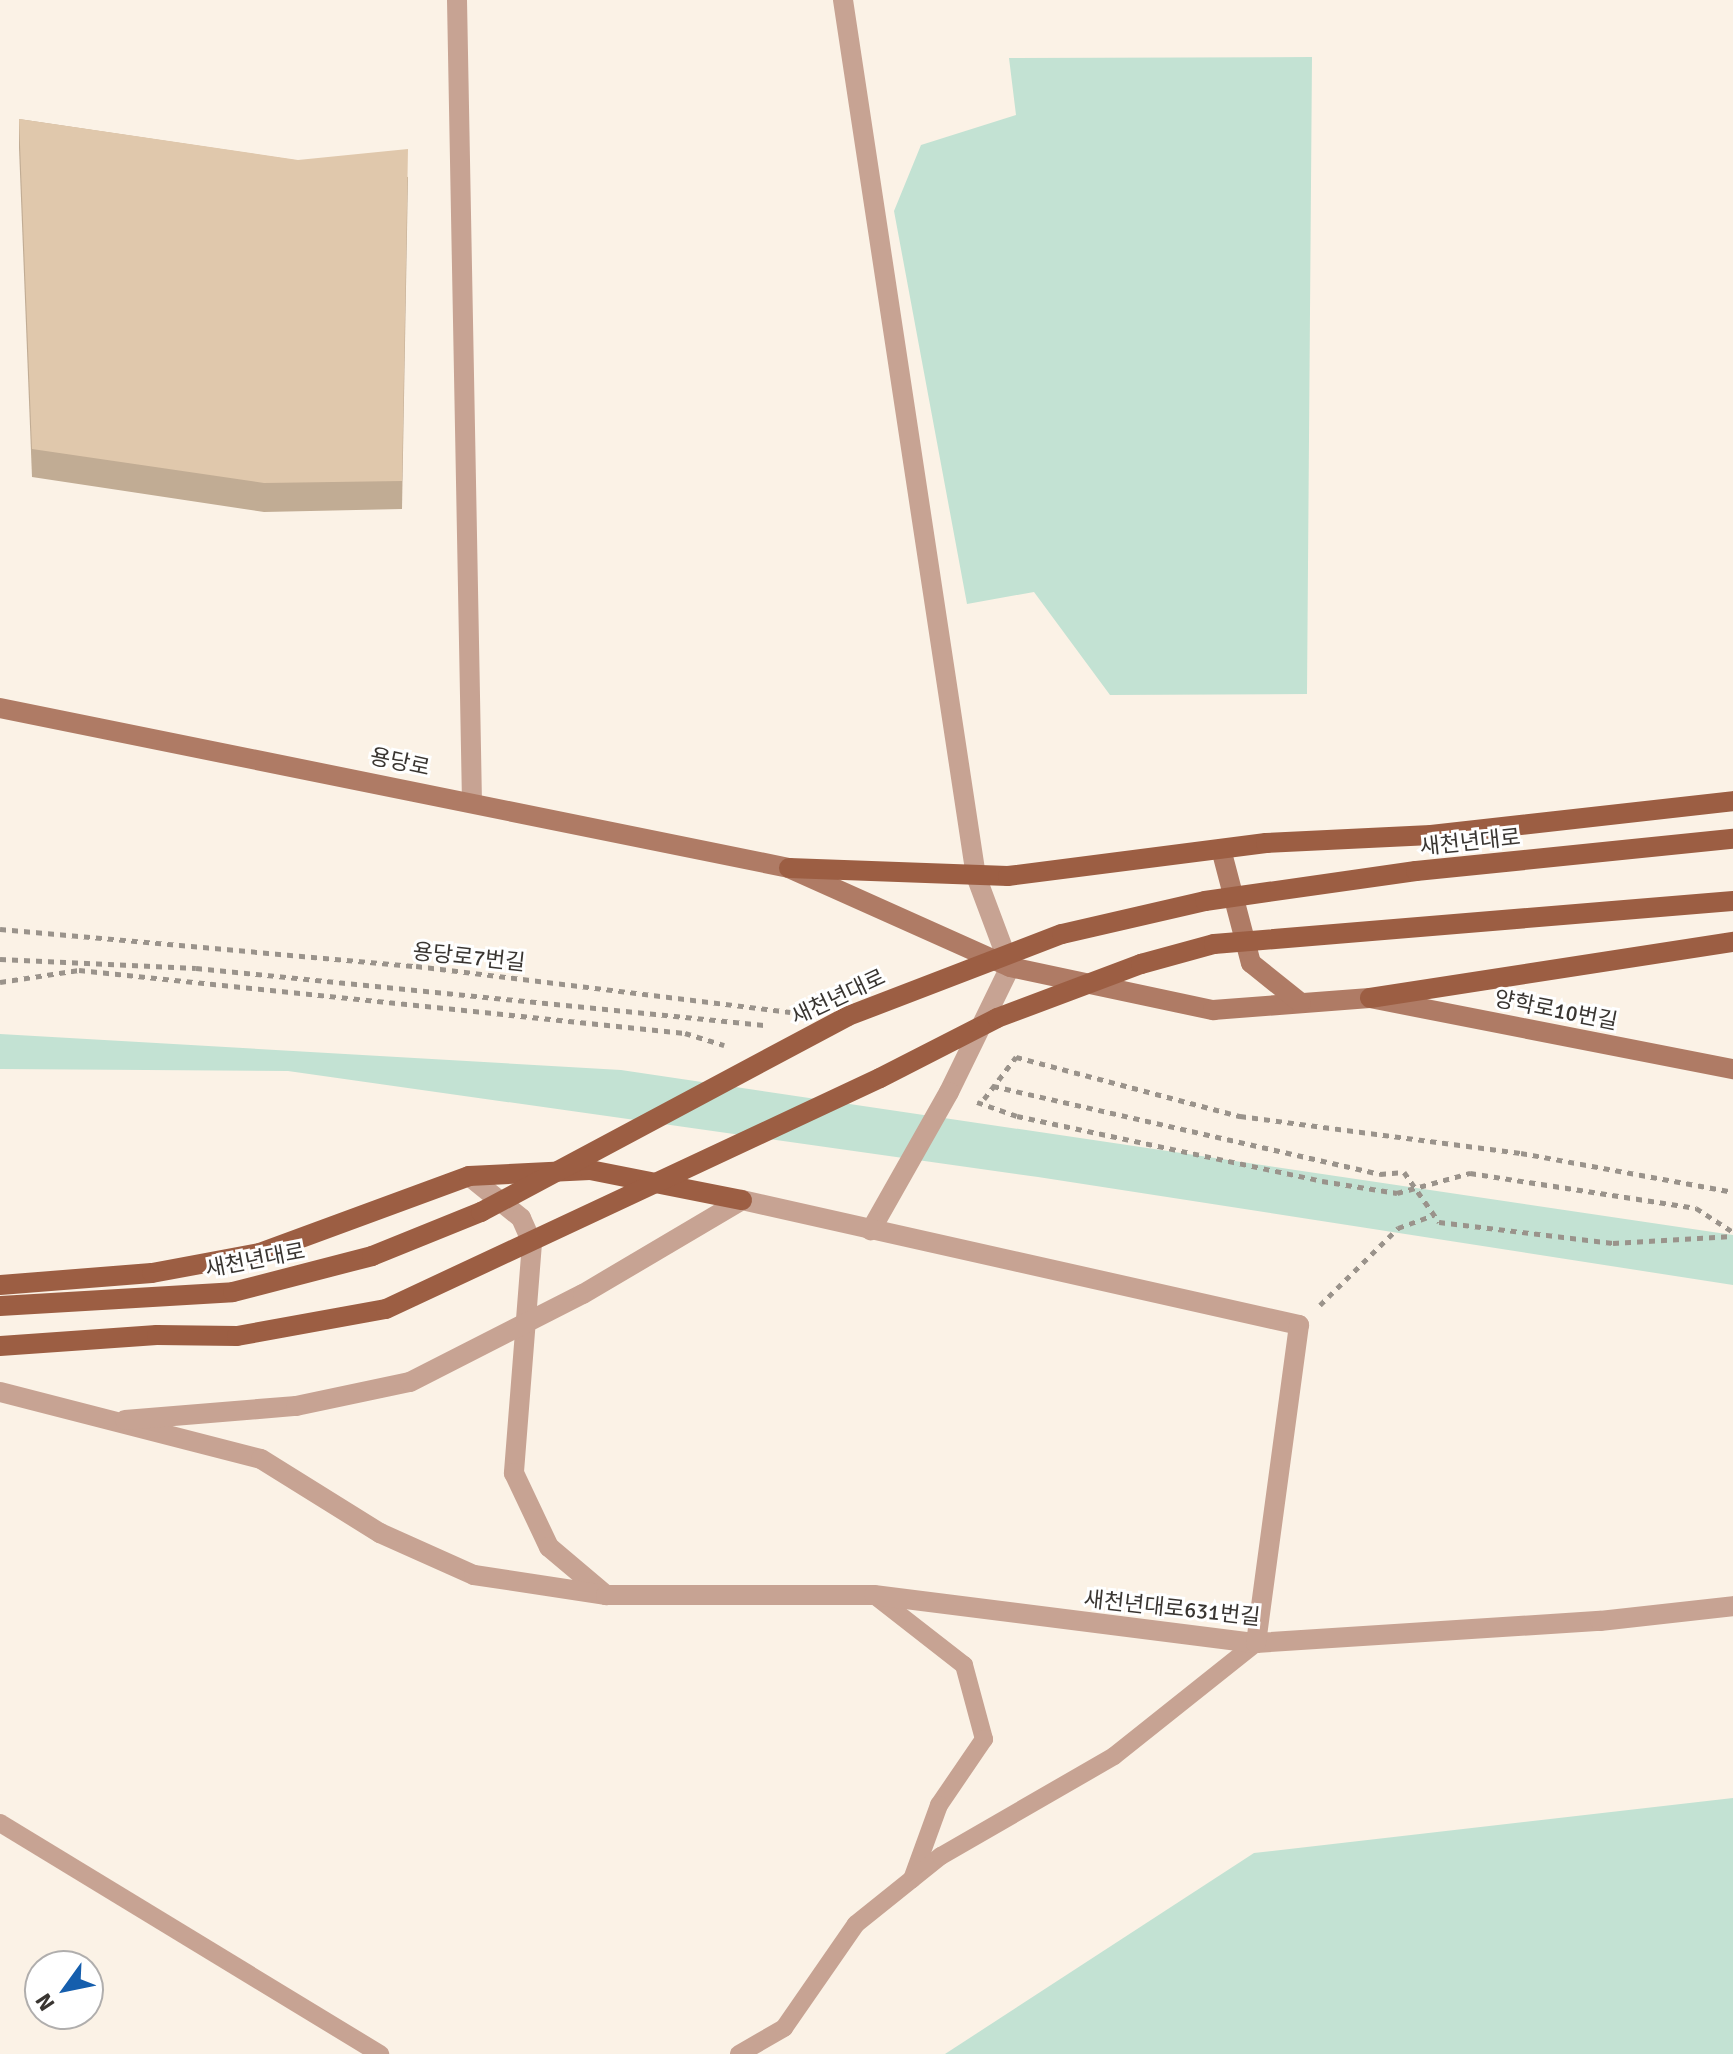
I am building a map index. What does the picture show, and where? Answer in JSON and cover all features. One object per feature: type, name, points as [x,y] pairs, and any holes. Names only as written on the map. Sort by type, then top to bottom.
[{"type":"main road","name":"용당로","points":[[0,708],[789,868],[1010,967]]},
{"type":"main road","points":[[789,868],[976,876],[1221,849],[1431,835],[1733,801]]},
{"type":"main road","name":"새천년대로","points":[[0,1306],[154,1300],[285,1282],[372,1256],[481,1212],[848,1016],[1062,934],[1205,901],[1416,871],[1733,839]]},
{"type":"main road","points":[[1221,849],[1251,963],[1301,1003]]},
{"type":"main road","points":[[0,1346],[157,1335],[237,1336],[386,1309],[880,1078],[997,1018],[1141,964],[1214,944],[1733,901]]},
{"type":"main road","points":[[1370,998],[1733,942]]},
{"type":"main road","name":"양학로10번길","points":[[1010,967],[1213,1010],[1370,998],[1733,1069]]},
{"type":"main road","points":[[0,1285],[152,1273],[260,1253],[469,1176],[590,1170],[742,1200]]},
{"type":"street","points":[[457,0],[472,802]]},
{"type":"street","points":[[843,0],[976,876],[1010,967],[949,1092],[871,1230]]},
{"type":"street","points":[[469,1176],[521,1218],[532,1243],[529,1321],[518,1384],[514,1473],[549,1547],[606,1595]]},
{"type":"street","points":[[106,1421],[296,1406],[410,1382],[529,1321],[742,1200],[1299,1325],[1256,1643]]},
{"type":"street","name":"새천년대로631번길","points":[[0,1392],[261,1459],[380,1533],[474,1575],[606,1595],[874,1595],[1256,1643],[1600,1621],[1733,1606]]},
{"type":"lane","points":[[874,1595],[964,1665],[984,1739],[939,1805],[912,1880]]},
{"type":"lane","points":[[739,2054],[784,2028],[856,1924],[941,1856],[1114,1756],[1256,1643]]},
{"type":"lane","points":[[0,1823],[380,2054]]},
{"type":"path","name":"용당로7번길","points":[[0,929],[431,968],[786,1010],[800,1017]]},
{"type":"path","points":[[0,982],[79,970],[685,1033],[728,1047]]},
{"type":"path","points":[[980,1103],[1016,1057],[1240,1116],[1521,1153],[1733,1192]]},
{"type":"path","points":[[993,1086],[1380,1174],[1404,1172],[1439,1222],[1613,1243],[1733,1236]]},
{"type":"path","points":[[1299,1325],[1398,1228],[1434,1215]]},
{"type":"green space","points":[[1312,57],[1307,694],[1110,695],[1034,592],[967,604],[894,211],[921,145],[1016,115],[1009,58]]},
{"type":"green space","points":[[0,1034],[621,1070],[1733,1235],[1733,1285],[1038,1177],[288,1071],[0,1069]]},
{"type":"green space","points":[[1733,1798],[1733,2054],[945,2054],[1254,1853]]},
{"type":"building","points":[[19,119],[298,160],[408,149],[402,481],[264,483],[32,449]]}]
